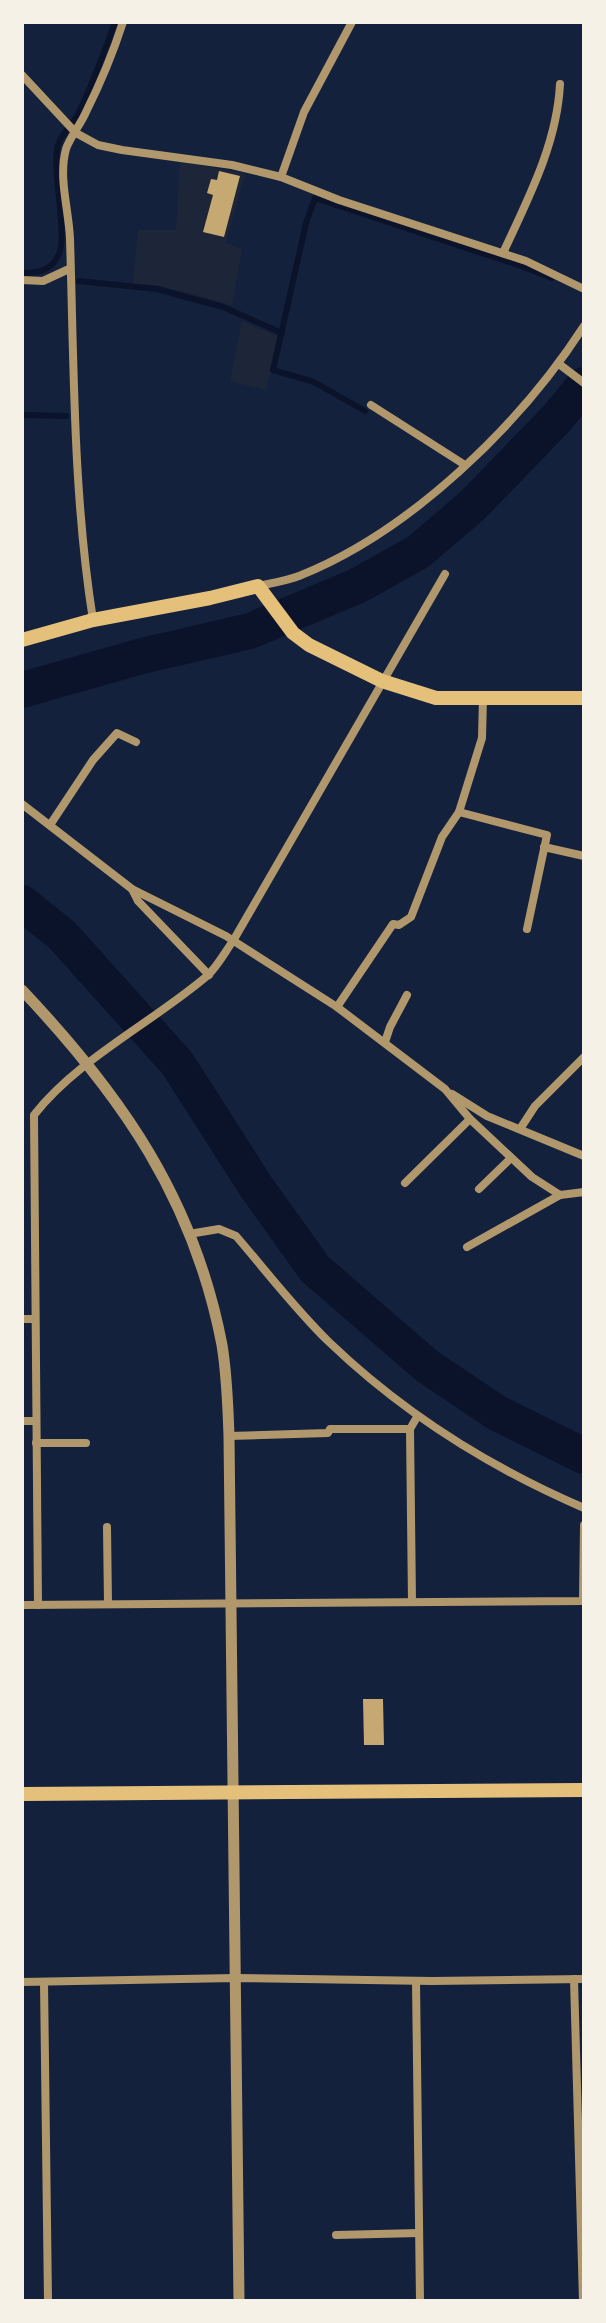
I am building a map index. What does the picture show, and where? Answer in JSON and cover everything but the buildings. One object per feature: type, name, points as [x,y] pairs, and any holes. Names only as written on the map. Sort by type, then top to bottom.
[{"type":"main road","points":[[22,640],[93,620],[258,586],[293,633],[309,645],[382,681],[436,698],[584,698]]},
{"type":"main road","points":[[22,1794],[584,1790]]},
{"type":"street","points":[[93,620],[82,551],[70,239],[63,169],[73,127],[109,65],[123,22]]},
{"type":"street","points":[[281,177],[304,112],[352,22]]},
{"type":"street","points":[[22,75],[73,127],[98,145],[232,165],[281,177],[339,200],[503,253],[584,289]]},
{"type":"street","points":[[503,253],[536,183],[548,148],[559,105],[560,84]]},
{"type":"street","points":[[22,280],[43,281],[69,269]]},
{"type":"street","points":[[258,586],[298,577],[359,547],[422,502],[465,465],[559,364],[584,326]]},
{"type":"street","points":[[559,364],[584,383]]},
{"type":"street","points":[[371,405],[465,465]]},
{"type":"street","points":[[38,1605],[34,1115],[104,1052],[209,975],[233,941],[445,574]]},
{"type":"street","points":[[337,1007],[393,924],[399,925],[411,917],[442,837],[459,812],[482,738],[483,698]]},
{"type":"street","points":[[50,825],[105,745],[117,733],[136,742]]},
{"type":"street","points":[[22,804],[132,889],[233,941],[337,1007],[445,1089],[487,1116],[584,1156]]},
{"type":"street","points":[[459,812],[547,835],[527,929]]},
{"type":"street","points":[[544,847],[584,856]]},
{"type":"street","points":[[132,889],[138,901],[209,975]]},
{"type":"street","points":[[22,990],[89,1064],[149,1151],[189,1234],[207,1284],[222,1346],[229,1436],[239,2301]]},
{"type":"street","points":[[385,1042],[407,995]]},
{"type":"street","points":[[520,1129],[535,1106],[584,1057]]},
{"type":"street","points":[[445,1089],[470,1119],[511,1158],[532,1177],[560,1195]]},
{"type":"street","points":[[405,1183],[470,1119]]},
{"type":"street","points":[[479,1189],[511,1158]]},
{"type":"street","points":[[467,1247],[560,1195],[584,1192]]},
{"type":"street","points":[[22,1227],[34,1227]]},
{"type":"street","points":[[189,1234],[219,1229],[236,1236],[327,1340],[366,1377],[417,1417],[508,1472],[584,1508]]},
{"type":"street","points":[[22,1319],[35,1319]]},
{"type":"street","points":[[412,1602],[410,1429],[417,1417]]},
{"type":"street","points":[[22,1421],[36,1421]]},
{"type":"street","points":[[229,1436],[328,1433],[330,1429],[410,1429]]},
{"type":"street","points":[[36,1443],[86,1443]]},
{"type":"street","points":[[22,1605],[583,1601],[584,1525]]},
{"type":"street","points":[[107,1527],[108,1604]]},
{"type":"street","points":[[22,1982],[235,1978],[416,1981],[584,1979]]},
{"type":"street","points":[[574,1979],[583,2301]]},
{"type":"street","points":[[416,1981],[420,2301]]},
{"type":"street","points":[[44,1982],[48,2301]]},
{"type":"street","points":[[336,2235],[419,2233]]},
{"type":"shaded area","points":[[180,161],[245,174],[226,243],[242,249],[232,305],[157,285],[133,284],[138,230],[176,230]]},
{"type":"shaded area","points":[[242,321],[279,337],[266,390],[230,381]]},
{"type":"waterway","points":[[22,273],[43,270],[52,265],[58,256],[62,234],[56,157],[58,145],[83,103],[115,22]]},
{"type":"waterway","points":[[365,411],[314,382],[273,370],[306,223],[315,198],[552,278]]},
{"type":"waterway","points":[[79,281],[157,289],[223,307],[282,333]]},
{"type":"waterway","points":[[22,690],[142,656],[250,631],[357,586],[418,552],[473,505],[558,417],[584,385]]},
{"type":"waterway","points":[[22,415],[66,416]]},
{"type":"waterway","points":[[22,903],[62,935],[177,1063],[257,1188],[315,1269],[427,1366],[497,1413],[584,1456]]}]
